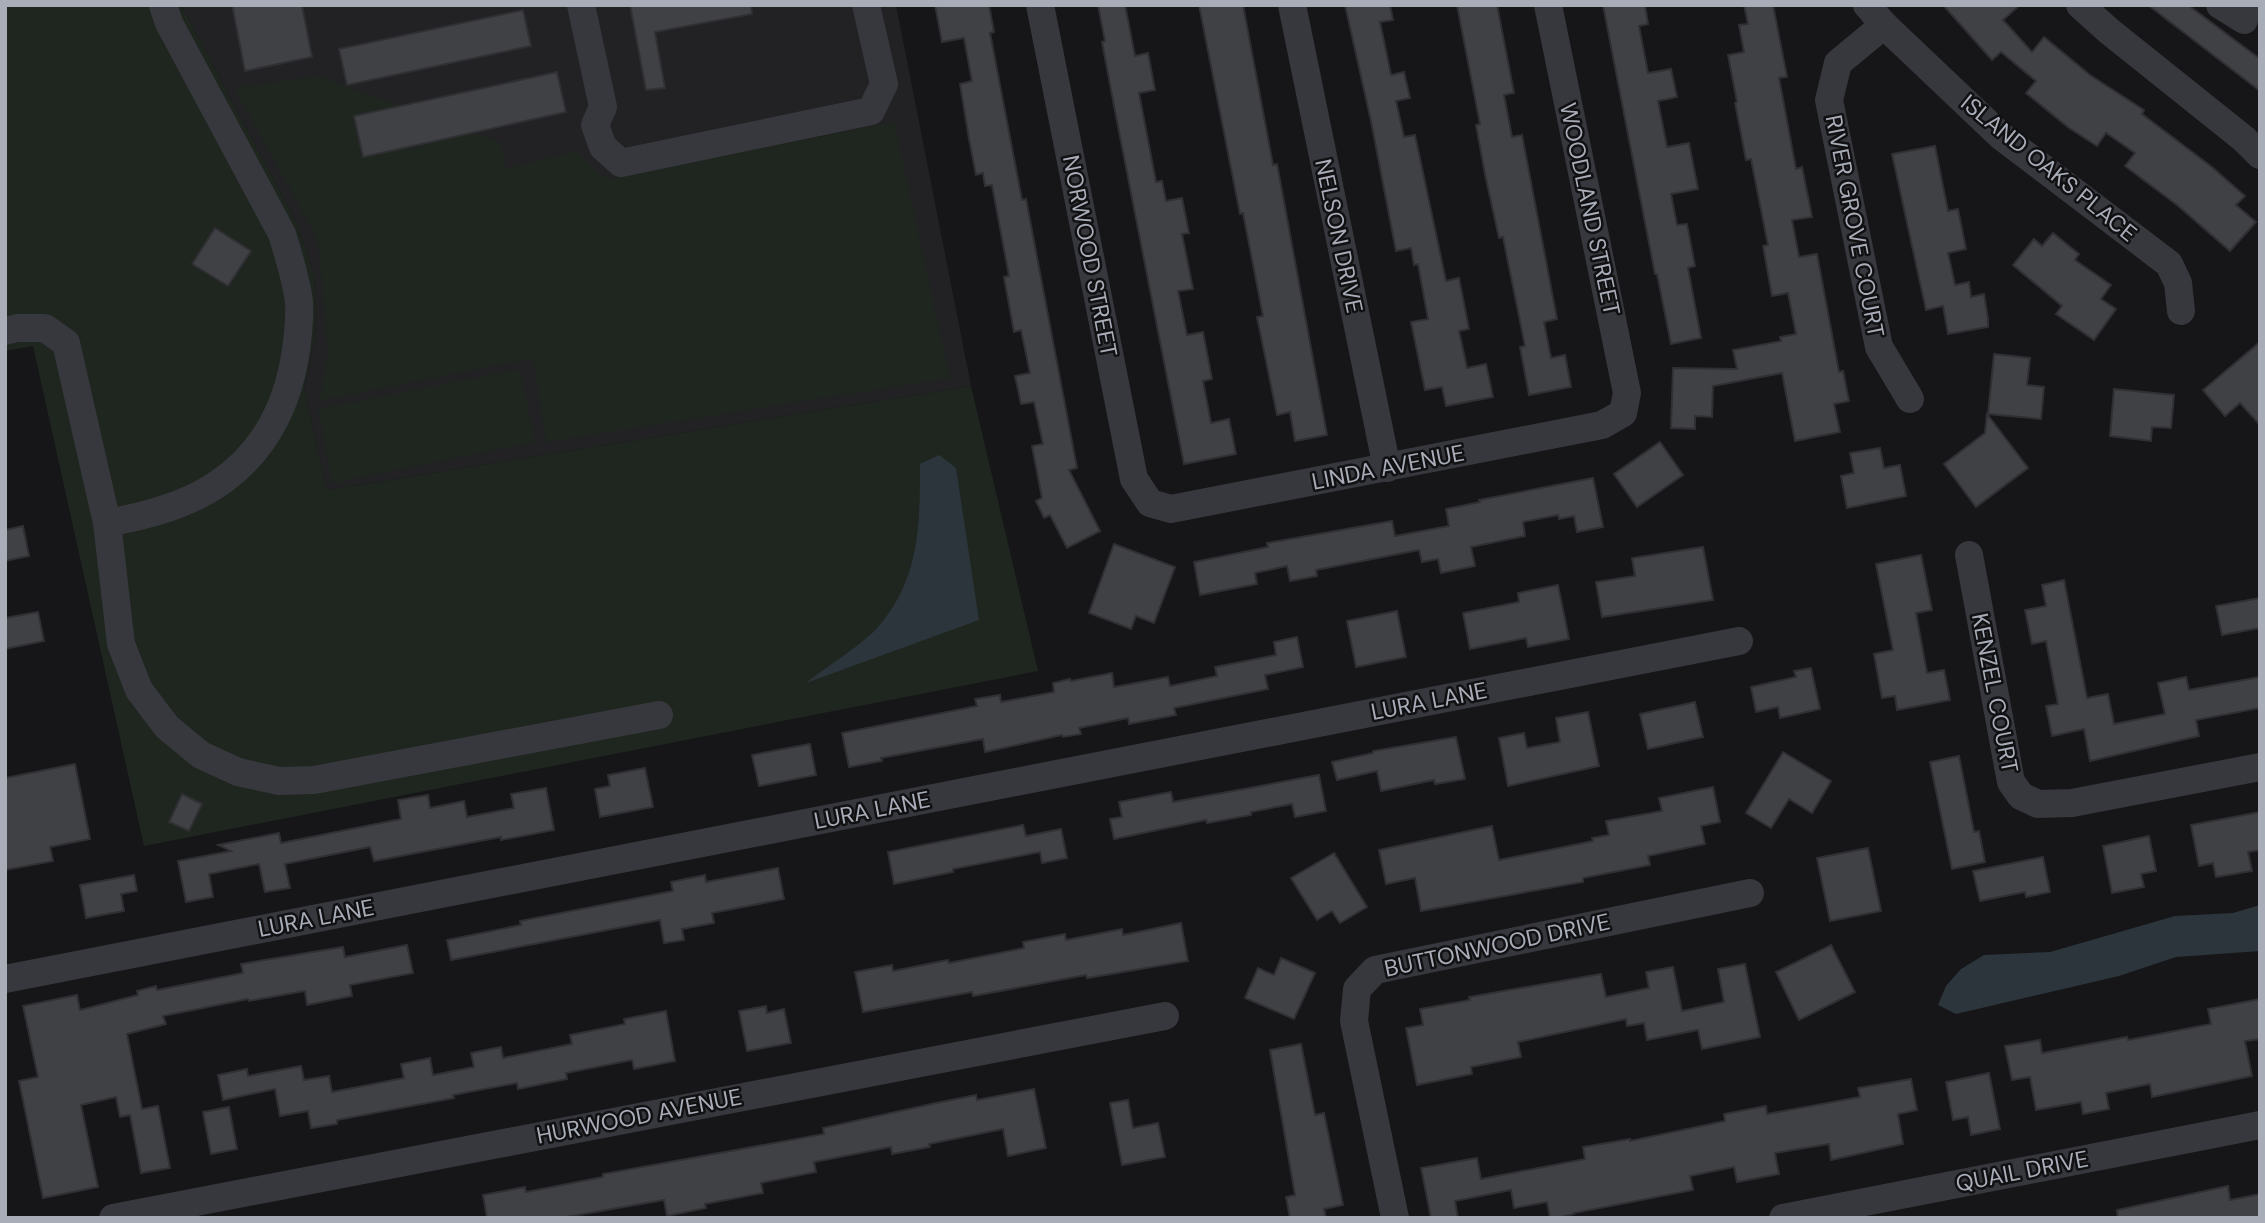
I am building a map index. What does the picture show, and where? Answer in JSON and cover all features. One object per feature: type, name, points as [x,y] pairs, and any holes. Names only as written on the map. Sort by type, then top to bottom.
[{"type":"street","points":[[107,523],[155,513],[200,495],[240,467],[268,432],[287,395],[297,339],[299,304],[293,269],[282,234],[169,23],[163,5]]},
{"type":"street","points":[[581,5],[603,107],[595,125],[603,147],[621,163],[871,111],[884,84],[866,5]]},
{"type":"street","name":"NORWOOD STREET","points":[[1040,5],[1134,479],[1150,503]]},
{"type":"street","name":"NELSON DRIVE","points":[[1292,5],[1387,468]]},
{"type":"street","name":"WOODLAND STREET","points":[[1548,5],[1627,393],[1623,413]]},
{"type":"street","points":[[2080,5],[2260,155]]},
{"type":"street","points":[[2220,5],[2244,20],[2244,5]]},
{"type":"street","name":"ISLAND OAKS PLACE","points":[[1876,15],[2001,135],[2169,264],[2178,283],[2181,311]]},
{"type":"street","name":"RIVER GROVE COURT","points":[[1876,15],[1838,63],[1829,100],[1879,347],[1910,399]]},
{"type":"street","points":[[5,331],[45,328],[66,343],[107,523],[121,644],[139,690],[167,727],[201,755],[238,772],[279,781],[314,780],[659,715]]},
{"type":"street","name":"LINDA AVENUE","points":[[1150,503],[1171,509],[1387,468],[1602,425],[1623,413]]},
{"type":"street","name":"KENZEL COURT","points":[[1969,555],[2011,782],[2021,796],[2038,804],[2072,803],[2260,767]]},
{"type":"street","name":"LURA LANE","points":[[5,979],[1739,641]]},
{"type":"street","name":"BUTTONWOOD DRIVE","points":[[1395,1218],[1354,1021],[1357,989],[1375,970],[1750,893]]},
{"type":"street","name":"HURWOOD AVENUE","points":[[113,1218],[1165,1016]]},
{"type":"street","name":"QUAIL DRIVE","points":[[1783,1218],[2260,1125]]},
{"type":"shaded area","points":[[5,5],[181,5],[296,222],[314,274],[315,338],[304,389],[327,490],[971,386],[1038,671],[144,846],[33,346],[5,351]]},
{"type":"shaded area","points":[[181,5],[896,5],[971,386],[327,490],[304,389],[315,338],[314,274],[296,222]]},
{"type":"shaded area","points":[[318,76],[501,143],[506,169],[578,151],[606,179],[894,122],[950,378],[546,442],[533,358],[319,401],[328,353],[318,240],[234,88]]},
{"type":"shaded area","points":[[520,369],[535,442],[332,483],[318,409]]},
{"type":"shaded area","points":[[939,455],[956,468],[979,620],[806,683],[871,634],[892,609],[910,570],[915,550],[920,464]]},
{"type":"shaded area","points":[[2260,905],[2260,951],[2176,957],[2119,976],[1956,1014],[1938,1005],[1946,986],[1961,969],[1984,955],[2050,952],[2175,916],[2233,913]]},
{"type":"building","points":[[232,5],[302,5],[312,57],[245,71]]},
{"type":"building","points":[[630,5],[751,5],[752,14],[655,32],[665,88],[646,90]]},
{"type":"building","points":[[935,5],[989,5],[994,32],[990,33],[1022,200],[1026,199],[1077,468],[1069,470],[1100,531],[1067,548],[1050,515],[1044,518],[1036,501],[1042,498],[1032,446],[1043,444],[1034,402],[1021,404],[1015,376],[1030,373],[1021,330],[1014,332],[1004,277],[1009,276],[992,185],[985,186],[983,173],[976,175],[960,84],[972,81],[964,38],[942,42]]},
{"type":"building","points":[[1098,5],[1125,5],[1135,56],[1148,53],[1155,90],[1139,93],[1156,182],[1162,181],[1166,201],[1182,198],[1189,233],[1182,234],[1193,289],[1178,291],[1187,335],[1203,332],[1212,379],[1203,381],[1211,423],[1229,419],[1236,454],[1184,464],[1102,42],[1105,41]]},
{"type":"building","points":[[1199,5],[1243,5],[1273,165],[1277,164],[1327,435],[1295,441],[1290,412],[1277,415],[1257,317],[1263,316]]},
{"type":"building","points":[[1345,5],[1390,5],[1393,20],[1380,22],[1391,75],[1404,72],[1410,98],[1396,101],[1404,137],[1415,135],[1446,281],[1459,278],[1469,329],[1459,331],[1467,368],[1486,364],[1493,397],[1446,406],[1442,387],[1425,390],[1411,322],[1428,319],[1418,264],[1414,265],[1411,248],[1396,251]]},
{"type":"building","points":[[1457,5],[1497,5],[1514,93],[1504,95],[1512,137],[1522,135],[1557,319],[1544,322],[1551,358],[1565,355],[1571,387],[1529,395],[1520,347],[1525,346],[1503,237],[1499,238],[1485,174],[1476,125],[1480,124]]},
{"type":"building","points":[[1603,5],[1645,5],[1648,24],[1639,26],[1648,73],[1671,69],[1677,97],[1658,101],[1667,147],[1689,143],[1698,189],[1671,194],[1677,225],[1687,224],[1695,266],[1688,268],[1701,338],[1671,344]]},
{"type":"building","points":[[1744,5],[1773,5],[1787,77],[1779,78],[1796,169],[1802,167],[1812,217],[1792,220],[1799,257],[1817,254],[1839,372],[1843,371],[1849,401],[1834,404],[1840,432],[1795,441],[1782,373],[1713,386],[1712,417],[1695,416],[1695,429],[1671,428],[1673,368],[1737,369],[1733,350],[1781,341],[1780,337],[1796,334],[1788,293],[1772,296],[1763,246],[1768,245],[1751,159],[1746,160],[1735,103],[1737,102],[1728,55],[1744,52],[1739,25],[1748,24]]},
{"type":"building","points":[[1943,5],[2020,5],[2003,20],[2032,52],[2044,37],[2090,75],[2144,110],[2142,114],[2212,167],[2245,196],[2236,205],[2256,222],[2230,251],[2177,205],[2125,166],[2135,153],[2106,133],[2097,146],[2069,128],[2026,93],[2036,81],[2001,52],[1992,60]]},
{"type":"building","points":[[2148,5],[2188,5],[2260,59],[2260,91]]},
{"type":"building","points":[[523,10],[531,46],[347,85],[339,49]]},
{"type":"building","points":[[557,72],[566,112],[363,157],[354,116]]},
{"type":"building","points":[[1935,146],[1948,211],[1958,209],[1966,249],[1948,253],[1955,285],[1969,282],[1971,297],[1984,294],[1988,327],[1948,334],[1943,306],[1926,310],[1892,154]]},
{"type":"building","points":[[215,228],[251,251],[228,286],[192,264]]},
{"type":"building","points":[[2053,233],[2079,254],[2075,260],[2111,285],[2101,299],[2116,309],[2094,340],[2056,314],[2062,306],[2013,265],[2034,239],[2042,246]]},
{"type":"building","points":[[2260,342],[2260,425],[2240,403],[2225,416],[2203,390]]},
{"type":"building","points":[[1994,354],[2030,358],[2027,385],[2044,387],[2041,419],[1988,414]]},
{"type":"building","points":[[2114,389],[2174,395],[2171,428],[2152,427],[2151,441],[2110,436]]},
{"type":"building","points":[[1987,414],[2028,468],[1976,507],[1944,464],[1985,433]]},
{"type":"building","points":[[1660,442],[1683,475],[1637,507],[1614,474]]},
{"type":"building","points":[[1880,448],[1884,468],[1900,465],[1906,496],[1847,508],[1841,476],[1854,473],[1850,453]]},
{"type":"building","points":[[1593,478],[1603,527],[1577,532],[1574,516],[1559,519],[1558,515],[1523,522],[1525,536],[1471,547],[1475,566],[1441,573],[1438,559],[1422,562],[1419,550],[1316,570],[1317,576],[1290,581],[1287,566],[1255,573],[1257,584],[1200,595],[1194,562],[1268,547],[1267,543],[1392,521],[1395,536],[1449,526],[1446,509]]},
{"type":"building","points":[[23,526],[29,556],[5,561],[5,530]]},
{"type":"building","points":[[1114,544],[1175,567],[1154,623],[1136,616],[1131,629],[1089,613]]},
{"type":"building","points":[[1703,547],[1713,600],[1602,617],[1596,582],[1635,576],[1632,558]]},
{"type":"building","points":[[1921,555],[1932,610],[1916,613],[1927,673],[1944,670],[1950,700],[1897,710],[1895,696],[1882,698],[1874,654],[1893,650],[1876,564]]},
{"type":"building","points":[[2064,580],[2087,698],[2108,694],[2114,724],[2165,714],[2158,683],[2186,677],[2189,690],[2260,677],[2260,708],[2196,720],[2199,736],[2090,761],[2084,729],[2052,736],[2046,706],[2058,704],[2046,641],[2032,644],[2025,610],[2046,606],[2042,585]]},
{"type":"building","points":[[1558,585],[1569,639],[1528,647],[1526,638],[1470,649],[1463,613],[1519,602],[1518,593]]},
{"type":"building","points":[[2260,598],[2260,628],[2222,635],[2216,606]]},
{"type":"building","points":[[1397,611],[1406,657],[1356,667],[1347,621]]},
{"type":"building","points":[[38,612],[44,641],[5,649],[5,618]]},
{"type":"building","points":[[1297,637],[1303,667],[1265,675],[1268,689],[1174,708],[1176,715],[1129,724],[1128,718],[1079,728],[1081,734],[1062,735],[985,752],[983,739],[881,758],[882,761],[849,767],[842,733],[977,706],[975,699],[1000,695],[1001,702],[1054,692],[1053,683],[1070,679],[1071,681],[1112,673],[1114,687],[1168,677],[1170,686],[1217,676],[1215,667],[1276,655],[1274,642]]},
{"type":"building","points":[[1811,668],[1820,709],[1780,718],[1778,707],[1756,712],[1751,687],[1796,677],[1794,671]]},
{"type":"building","points":[[1695,702],[1703,737],[1648,749],[1640,714]]},
{"type":"building","points":[[1588,712],[1599,766],[1508,786],[1499,738],[1524,733],[1527,748],[1560,742],[1556,718]]},
{"type":"building","points":[[1456,737],[1465,779],[1435,784],[1434,780],[1381,791],[1377,771],[1337,780],[1332,762],[1373,751]]},
{"type":"building","points":[[810,744],[816,775],[759,786],[752,755]]},
{"type":"building","points":[[1783,752],[1831,781],[1812,813],[1789,799],[1771,828],[1746,813]]},
{"type":"building","points":[[1959,756],[1974,832],[1979,831],[1985,862],[1952,869],[1930,762]]},
{"type":"building","points":[[75,764],[90,839],[50,847],[53,861],[5,870],[5,778]]},
{"type":"building","points":[[645,768],[653,807],[600,817],[595,789],[610,786],[608,775]]},
{"type":"building","points":[[1319,775],[1326,811],[1295,817],[1292,804],[1251,812],[1251,815],[1207,823],[1206,820],[1114,839],[1110,819],[1122,817],[1119,802],[1171,792],[1173,802]]},
{"type":"building","points":[[1713,787],[1720,822],[1701,826],[1705,844],[1648,856],[1650,865],[1583,878],[1583,882],[1421,911],[1415,878],[1386,884],[1379,850],[1492,826],[1499,860],[1593,841],[1592,838],[1609,835],[1606,821],[1662,811],[1659,798]]},
{"type":"building","points":[[546,788],[554,830],[374,861],[370,847],[285,864],[290,888],[265,892],[259,864],[209,874],[213,897],[186,902],[178,861],[231,851],[218,845],[279,833],[281,843],[401,819],[398,800],[428,795],[430,808],[464,801],[467,817],[514,808],[511,794]]},
{"type":"building","points":[[182,794],[202,804],[189,831],[169,822]]},
{"type":"building","points":[[2260,812],[2260,850],[2248,852],[2252,871],[2216,877],[2213,863],[2199,866],[2191,825]]},
{"type":"building","points":[[1023,825],[1026,836],[1061,829],[1067,858],[1042,863],[1040,852],[894,884],[888,852]]},
{"type":"building","points":[[2149,836],[2156,871],[2141,874],[2144,887],[2112,893],[2103,846]]},
{"type":"building","points":[[1868,848],[1881,911],[1830,921],[1817,858]]},
{"type":"building","points":[[1334,853],[1367,907],[1340,923],[1332,911],[1317,920],[1291,878]]},
{"type":"building","points":[[2043,857],[2050,892],[2026,897],[2025,892],[1980,901],[1973,871]]},
{"type":"building","points":[[778,868],[784,899],[712,913],[714,923],[682,929],[684,940],[664,943],[660,920],[451,960],[447,940],[521,925],[520,921],[673,891],[671,882],[705,875],[706,882]]},
{"type":"building","points":[[134,875],[137,891],[121,894],[124,911],[86,918],[80,885]]},
{"type":"building","points":[[1181,923],[1188,961],[1087,978],[1086,975],[973,996],[972,992],[863,1012],[855,972],[892,965],[893,971],[948,960],[949,963],[1024,948],[1023,942],[1065,934],[1066,940],[1122,929],[1123,935]]},
{"type":"building","points":[[407,945],[413,973],[350,985],[352,996],[307,1005],[305,991],[249,1001],[248,999],[163,1016],[166,1024],[127,1034],[142,1109],[158,1106],[170,1168],[141,1173],[130,1115],[120,1117],[116,1097],[81,1105],[98,1187],[43,1198],[19,1081],[38,1077],[23,1006],[77,995],[80,1010],[138,995],[137,991],[156,986],[157,990],[243,973],[241,964],[343,947],[345,957]]},
{"type":"building","points":[[1831,945],[1855,992],[1799,1020],[1776,972]]},
{"type":"building","points":[[1281,958],[1315,973],[1294,1019],[1245,998],[1258,968],[1274,975]]},
{"type":"building","points":[[1745,964],[1760,1037],[1702,1049],[1698,1030],[1647,1040],[1644,1023],[1627,1026],[1626,1019],[1518,1042],[1521,1057],[1471,1067],[1472,1074],[1417,1085],[1406,1028],[1423,1025],[1420,1009],[1470,1000],[1469,997],[1601,974],[1606,997],[1649,988],[1646,972],[1673,967],[1682,1011],[1724,1002],[1718,969]]},
{"type":"building","points":[[2260,999],[2260,1039],[2245,1041],[2252,1076],[2152,1097],[2150,1084],[2106,1093],[2109,1109],[2083,1114],[2081,1102],[2036,1110],[2030,1077],[2012,1080],[2005,1046],[2040,1040],[2042,1053],[2127,1037],[2128,1040],[2211,1024],[2208,1009]]},
{"type":"building","points":[[766,1006],[767,1013],[784,1009],[791,1043],[747,1051],[739,1011]]},
{"type":"building","points":[[666,1011],[675,1061],[634,1069],[632,1060],[566,1073],[567,1079],[518,1089],[517,1083],[453,1095],[454,1098],[337,1120],[337,1124],[311,1128],[308,1111],[280,1116],[275,1089],[223,1100],[218,1075],[247,1069],[248,1076],[301,1066],[304,1080],[329,1076],[332,1092],[404,1078],[401,1064],[430,1058],[433,1075],[474,1067],[471,1053],[501,1047],[503,1058],[572,1044],[570,1035],[625,1024],[624,1019]]},
{"type":"building","points":[[1301,1044],[1315,1115],[1324,1113],[1343,1205],[1324,1209],[1326,1218],[1290,1218],[1286,1197],[1295,1195],[1270,1050]]},
{"type":"building","points":[[1989,1073],[2000,1129],[1971,1135],[1968,1117],[1953,1120],[1946,1082]]},
{"type":"building","points":[[1911,1079],[1917,1110],[1898,1114],[1903,1144],[1831,1160],[1829,1144],[1775,1153],[1779,1174],[1737,1182],[1734,1167],[1690,1176],[1693,1190],[1557,1218],[1550,1218],[1547,1202],[1514,1208],[1511,1190],[1455,1201],[1458,1218],[1431,1218],[1421,1168],[1477,1158],[1481,1179],[1585,1159],[1583,1147],[1630,1141],[1725,1121],[1724,1114],[1766,1106],[1767,1114],[1860,1097],[1858,1088]]},
{"type":"building","points":[[1034,1089],[1046,1148],[1008,1156],[1003,1129],[892,1154],[891,1147],[814,1162],[816,1172],[761,1183],[763,1193],[705,1204],[706,1208],[667,1216],[664,1200],[561,1218],[487,1218],[483,1195],[525,1187],[526,1192],[603,1177],[603,1174],[824,1134],[823,1128],[936,1103],[976,1095],[977,1100]]},
{"type":"building","points":[[1128,1100],[1133,1128],[1158,1123],[1165,1157],[1122,1165],[1110,1103]]},
{"type":"building","points":[[229,1107],[237,1149],[211,1154],[203,1112]]},
{"type":"building","points":[[2228,1186],[2230,1200],[2260,1194],[2260,1218],[2118,1218],[2117,1210]]}]
